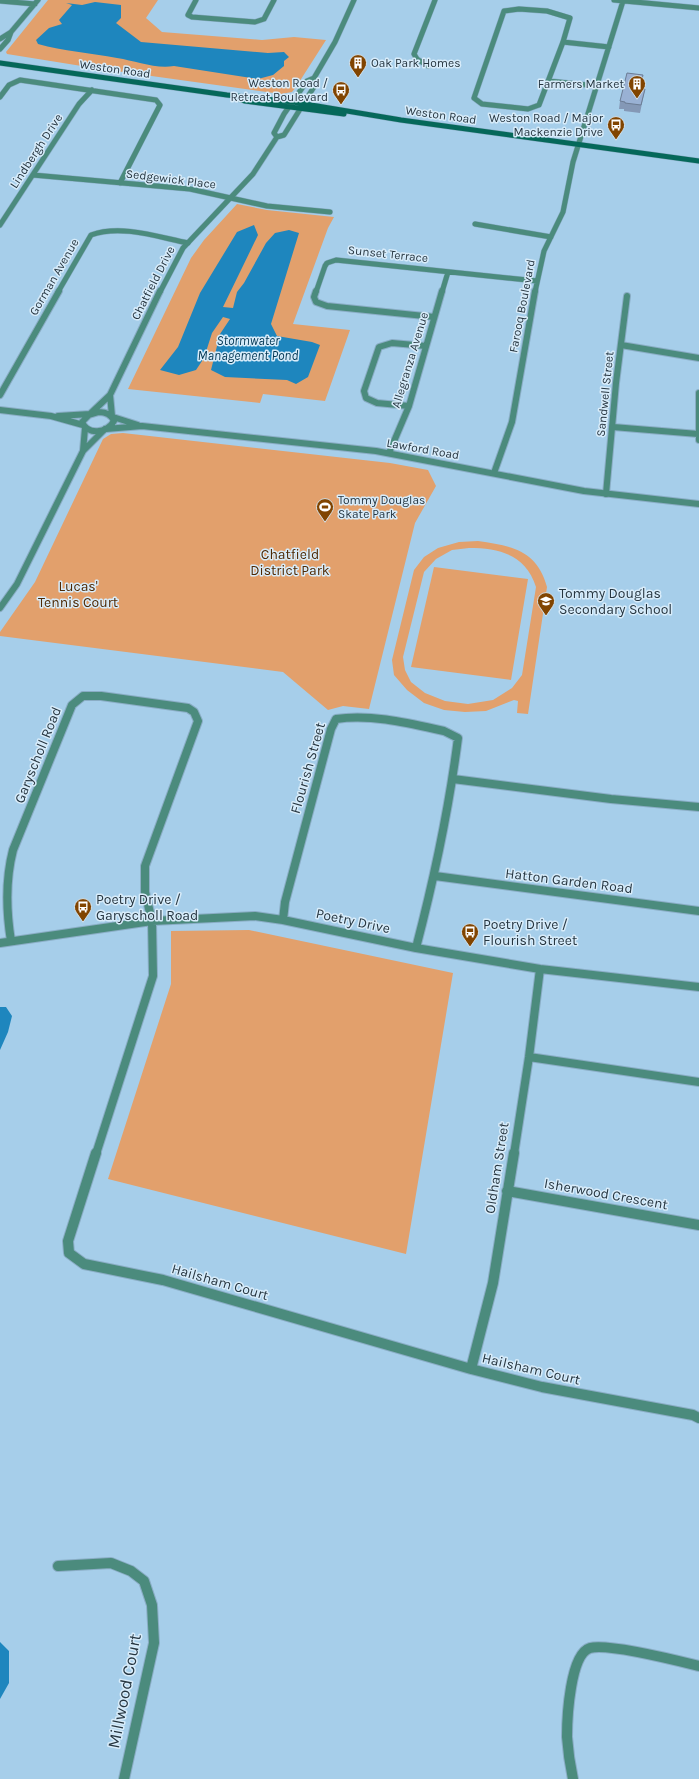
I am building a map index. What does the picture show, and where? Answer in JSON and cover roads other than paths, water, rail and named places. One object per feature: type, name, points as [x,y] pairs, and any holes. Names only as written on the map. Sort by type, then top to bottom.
[{"type":"main road","name":"Weston Road","points":[[0,63],[227,95],[249,96],[293,102],[371,116],[699,161]]},
{"type":"main road","name":"Weston Road","points":[[227,95],[245,101],[289,108],[371,116]]},
{"type":"street","points":[[196,0],[188,12],[188,15],[192,17],[255,22],[264,19],[274,0]]},
{"type":"street","points":[[314,78],[335,42],[354,0]]},
{"type":"street","points":[[428,66],[417,59],[414,54],[435,0]]},
{"type":"street","points":[[614,0],[699,8]]},
{"type":"street","points":[[0,1],[36,2]]},
{"type":"street","name":"Farooq Boulevard","points":[[494,473],[512,422],[537,281],[544,251],[563,212],[573,162],[623,1]]},
{"type":"street","points":[[0,39],[11,32],[36,2]]},
{"type":"street","points":[[514,8],[562,13],[570,18],[562,42],[539,105],[528,109],[482,104],[474,98],[504,11],[514,8]]},
{"type":"street","points":[[0,49],[8,40],[11,32]]},
{"type":"street","points":[[562,42],[609,46]]},
{"type":"street","name":"Chatfield Drive","points":[[91,414],[110,395],[176,259],[188,243],[257,169],[277,137],[284,135],[317,82],[314,78],[307,81],[289,108],[274,132],[277,137]]},
{"type":"street","points":[[0,97],[9,85],[20,80],[156,100],[160,105],[120,183]]},
{"type":"street","points":[[548,81],[597,86]]},
{"type":"street","name":"Lindbergh Drive","points":[[0,225],[79,104],[92,90]]},
{"type":"street","name":"Sedgewick Place","points":[[33,175],[190,189],[267,206],[330,212]]},
{"type":"street","points":[[475,224],[551,237]]},
{"type":"street","name":"Gorman Avenue","points":[[0,395],[91,234],[97,231],[120,232],[149,235],[188,243]]},
{"type":"street","name":"Sunset Terrace","points":[[434,318],[327,306],[316,302],[314,297],[325,266],[327,263],[336,260],[537,281]]},
{"type":"street","name":"Allegranza Avenue","points":[[388,453],[409,406],[448,272]]},
{"type":"street","name":"Sandwell Street","points":[[606,494],[616,383],[627,296]]},
{"type":"street","points":[[409,406],[372,402],[366,398],[364,392],[379,347],[392,343],[426,346]]},
{"type":"street","points":[[621,345],[699,358]]},
{"type":"street","points":[[613,427],[698,437],[699,393]]},
{"type":"street","points":[[0,608],[4,597],[17,584],[83,451],[113,423],[110,395]]},
{"type":"street","points":[[0,410],[51,416],[103,412],[112,417]]},
{"type":"street","points":[[83,451],[83,420],[91,414]]},
{"type":"street","points":[[51,416],[84,426],[93,431],[106,429]]},
{"type":"street","name":"Lawford Road","points":[[112,417],[142,426],[388,453],[562,487],[606,494],[699,504]]},
{"type":"street","name":"Lawford Road","points":[[106,429],[142,426]]},
{"type":"street","name":"Garyscholl Road","points":[[11,941],[5,890],[8,865],[72,705],[83,696],[101,696],[188,708],[194,712],[198,721],[145,866],[145,892],[152,921]]},
{"type":"street","name":"Flourish Street","points":[[283,920],[286,902],[332,729],[336,719],[354,717],[433,728],[458,738],[453,779],[435,876],[416,948]]},
{"type":"street","points":[[453,779],[611,799],[699,807]]},
{"type":"street","name":"Hatton Garden Road","points":[[435,876],[699,911]]},
{"type":"street","name":"Poetry Drive","points":[[0,943],[152,921],[255,916],[283,920],[416,948],[540,969],[699,987]]},
{"type":"street","name":"Hailsham Court","points":[[152,921],[153,976],[68,1241],[69,1253],[84,1264],[163,1280],[471,1369],[542,1387],[693,1415],[699,1418]]},
{"type":"street","name":"Oldham Street","points":[[471,1369],[493,1283],[529,1057],[540,969]]},
{"type":"street","points":[[529,1057],[699,1082]]},
{"type":"street","name":"Isherwood Crescent","points":[[507,1191],[699,1225]]},
{"type":"street","name":"Millwood Court","points":[[58,1566],[111,1563],[131,1571],[144,1582],[152,1605],[154,1643],[124,1779]]},
{"type":"street","points":[[573,1779],[568,1753],[568,1714],[575,1672],[580,1656],[584,1651],[590,1648],[607,1648],[699,1666]]},
{"type":"water","points":[[95,2],[121,5],[121,18],[116,23],[141,42],[268,53],[284,52],[289,57],[284,61],[284,66],[273,75],[258,79],[174,66],[153,66],[124,59],[38,44],[36,40],[49,28],[62,24],[59,20],[72,5],[66,3],[82,5]]},
{"type":"water","name":"Stormwater Management Pond","points":[[254,225],[258,235],[223,307],[233,308],[237,292],[244,283],[266,243],[275,233],[289,230],[299,233],[271,324],[277,336],[312,342],[320,345],[308,377],[296,384],[287,380],[225,377],[211,370],[220,334],[230,319],[223,317],[212,333],[204,358],[196,370],[179,375],[160,370],[178,347],[200,293],[237,232]]},
{"type":"water","points":[[0,1007],[6,1007],[12,1016],[8,1032],[0,1050]]},
{"type":"water","points":[[0,1642],[9,1651],[9,1683],[0,1699]]},
{"type":"place","name":"Oak Park Homes","points":[[358,78]]},
{"type":"place","name":"Farmers Market","points":[[637,99]]},
{"type":"place","name":"Weston Road / Retreat Boulevard","points":[[341,105]]},
{"type":"place","name":"Weston Road / Major Mackenzie Drive","points":[[616,140]]},
{"type":"place","name":"Tommy Douglas Skate Park","points":[[325,522]]},
{"type":"place","name":"Tommy Douglas Secondary School","points":[[546,616]]},
{"type":"place","name":"Poetry Drive / Garyscholl Road","points":[[83,922]]},
{"type":"place","name":"Poetry Drive / Flourish Street","points":[[470,947]]},
{"type":"park label","name":"Chatfield District Park","points":[[290,562]]},
{"type":"park label","name":"Lucas' Tennis Court","points":[[78,594]]}]
